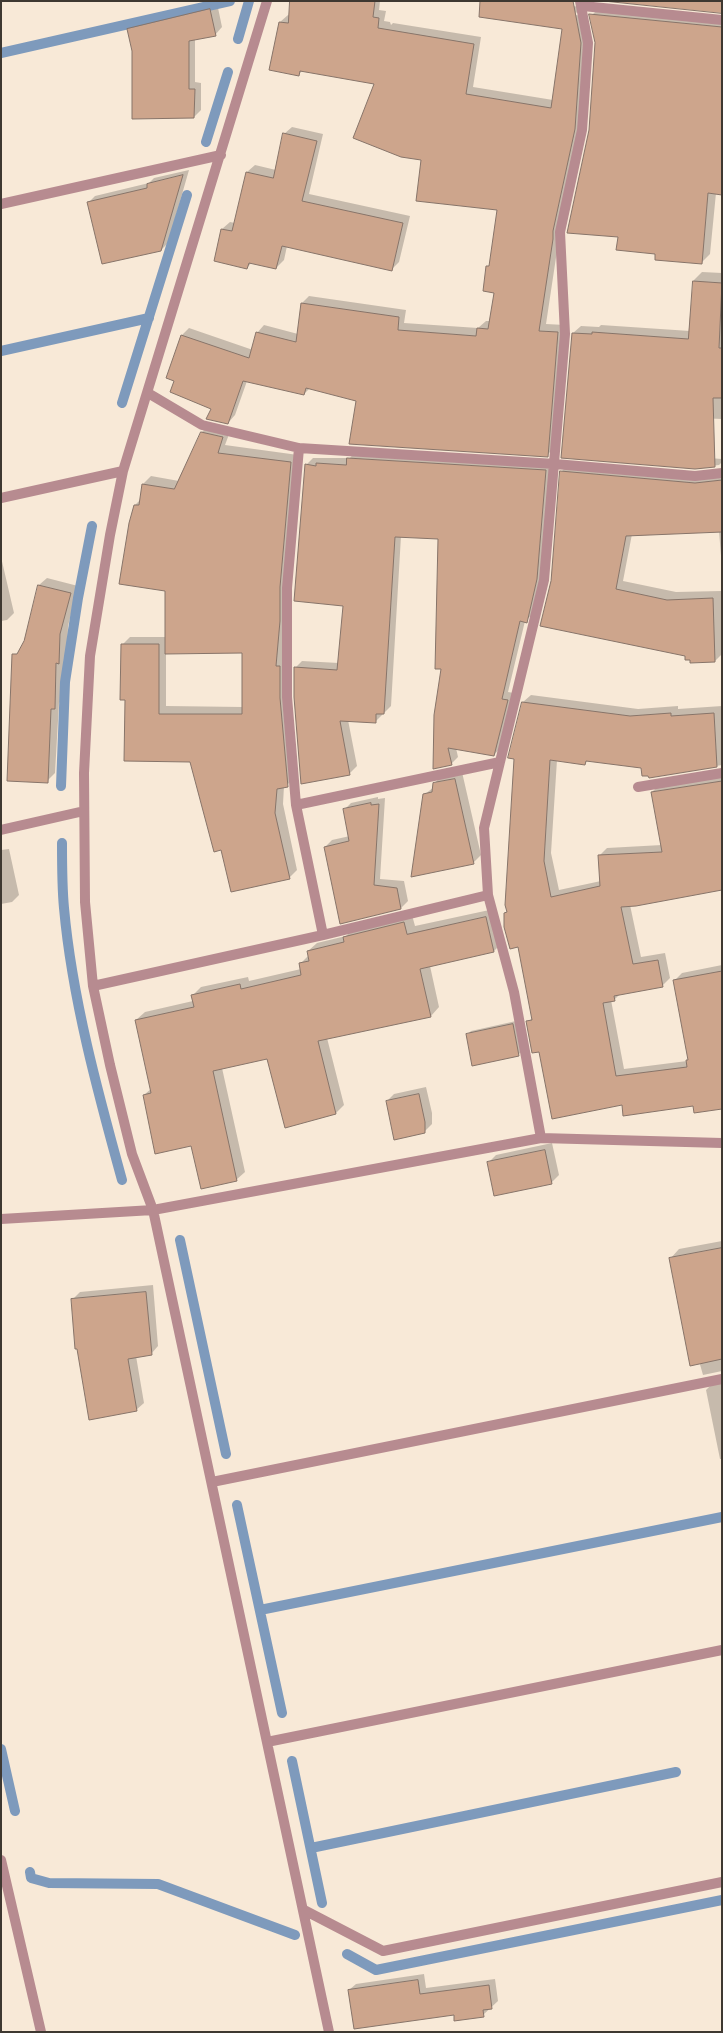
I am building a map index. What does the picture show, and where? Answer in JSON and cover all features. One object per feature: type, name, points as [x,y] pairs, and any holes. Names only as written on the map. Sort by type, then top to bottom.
[{"type":"street","points":[[267,1],[123,471],[110,535],[90,656],[84,773],[85,902],[93,986],[110,1065],[132,1154],[153,1210],[329,2032]]},
{"type":"street","points":[[540,1138],[514,992],[488,895],[484,828],[544,580],[565,334],[560,232],[582,130],[588,43],[581,4],[722,20]]},
{"type":"street","points":[[1,204],[221,155]]},
{"type":"street","points":[[148,393],[202,425],[299,448],[555,464],[695,476],[722,473]]},
{"type":"street","points":[[299,448],[287,588],[287,697],[296,805],[323,935]]},
{"type":"street","points":[[1,498],[123,471]]},
{"type":"street","points":[[296,805],[500,762]]},
{"type":"street","points":[[638,787],[722,773]]},
{"type":"street","points":[[1,830],[84,811]]},
{"type":"street","points":[[93,986],[323,935],[488,895]]},
{"type":"street","points":[[1,1218],[153,1210],[540,1138],[722,1143]]},
{"type":"street","points":[[212,1482],[722,1379]]},
{"type":"street","points":[[268,1742],[722,1650]]},
{"type":"street","points":[[1,1860],[41,2032]]},
{"type":"street","points":[[304,1910],[383,1951],[722,1882]]},
{"type":"building","points":[[290,1],[375,1],[373,17],[379,18],[378,28],[474,44],[466,94],[551,108],[562,29],[479,17],[480,1],[573,1],[581,43],[575,129],[553,231],[539,331],[558,332],[548,457],[349,444],[356,401],[306,388],[304,395],[243,381],[228,424],[206,419],[211,409],[170,392],[174,381],[166,378],[181,335],[249,358],[256,332],[296,342],[301,303],[399,317],[398,330],[476,336],[477,328],[488,329],[494,293],[483,291],[486,266],[489,266],[497,210],[416,201],[421,160],[401,157],[353,138],[374,84],[300,71],[299,76],[269,70],[279,22],[288,23]]},
{"type":"building","points":[[604,1],[722,1],[722,13]]},
{"type":"building","points":[[210,9],[216,36],[189,41],[189,89],[195,89],[194,118],[132,119],[132,51],[127,29]]},
{"type":"building","points":[[589,14],[722,27],[722,195],[708,193],[702,264],[655,260],[655,254],[616,250],[618,237],[567,233],[589,130],[595,43]]},
{"type":"building","points":[[283,133],[317,141],[302,201],[403,223],[392,271],[282,246],[276,269],[249,263],[247,269],[214,261],[221,229],[232,231],[246,172],[273,178]]},
{"type":"building","points":[[183,175],[161,251],[102,264],[87,202],[147,188],[147,184]]},
{"type":"building","points":[[693,281],[722,283],[719,348],[722,348],[722,398],[713,398],[715,467],[695,469],[561,458],[572,333],[592,334],[592,332],[688,339]]},
{"type":"building","points":[[201,432],[223,437],[218,453],[291,462],[280,587],[280,621],[276,666],[280,666],[280,698],[288,787],[277,789],[275,813],[290,879],[231,892],[221,850],[214,852],[190,762],[124,761],[125,700],[120,700],[121,644],[159,644],[159,714],[242,714],[242,653],[165,654],[165,591],[119,584],[129,523],[134,505],[139,505],[142,484],[174,489]]},
{"type":"building","points":[[347,458],[546,470],[537,579],[527,623],[520,621],[502,699],[508,700],[494,756],[448,748],[452,765],[433,769],[434,715],[441,669],[435,669],[438,539],[395,537],[384,714],[376,714],[376,723],[340,721],[350,775],[301,784],[294,697],[294,667],[337,670],[343,606],[294,601],[305,464],[316,466],[316,463],[346,465]]},
{"type":"building","points":[[560,471],[695,483],[722,480],[722,532],[626,536],[616,589],[667,600],[713,598],[715,662],[690,663],[690,660],[685,660],[685,656],[540,626],[551,581]]},
{"type":"building","points":[[38,585],[71,593],[60,634],[59,664],[56,663],[55,709],[51,709],[48,783],[7,781],[12,654],[17,654],[24,641]]},
{"type":"building","points":[[522,702],[630,716],[671,713],[671,716],[714,713],[717,767],[649,778],[648,776],[642,776],[641,768],[586,761],[585,765],[550,760],[544,861],[551,897],[600,886],[598,855],[662,852],[651,792],[722,781],[722,890],[636,906],[621,907],[633,964],[658,960],[663,987],[614,996],[615,1001],[603,1003],[616,1076],[687,1067],[686,1060],[688,1060],[673,980],[722,971],[722,1109],[694,1113],[693,1106],[623,1116],[622,1105],[552,1119],[539,1052],[532,1053],[526,1021],[532,1020],[518,947],[510,949],[504,927],[504,913],[507,912],[505,905],[514,759],[508,758]]},
{"type":"building","points":[[455,779],[474,864],[411,877],[423,794],[432,792],[433,783]]},
{"type":"building","points":[[371,803],[371,805],[379,804],[374,885],[397,888],[401,909],[340,924],[324,847],[349,841],[343,809]]},
{"type":"building","points":[[486,917],[494,952],[420,969],[431,1017],[318,1041],[336,1114],[285,1128],[267,1059],[213,1071],[237,1181],[201,1189],[191,1146],[155,1154],[143,1095],[151,1093],[135,1020],[194,1007],[191,995],[240,984],[241,989],[301,975],[299,963],[309,961],[307,951],[344,942],[343,937],[404,922],[407,934]]},
{"type":"building","points":[[513,1024],[519,1056],[472,1066],[466,1034]]},
{"type":"building","points":[[419,1094],[425,1122],[425,1133],[394,1140],[386,1101]]},
{"type":"building","points":[[545,1150],[552,1184],[494,1196],[487,1162]]},
{"type":"building","points":[[722,1248],[722,1359],[690,1366],[669,1258]]},
{"type":"building","points":[[146,1292],[152,1355],[128,1359],[137,1411],[89,1420],[77,1349],[75,1349],[71,1299]]},
{"type":"building","points":[[418,1980],[420,1994],[489,1985],[492,2009],[483,2010],[484,2017],[454,2021],[454,2015],[354,2029],[348,1990]]},
{"type":"waterway","points":[[1,53],[230,1]]},
{"type":"waterway","points":[[238,39],[249,1]]},
{"type":"waterway","points":[[206,142],[228,72]]},
{"type":"waterway","points":[[122,403],[187,195]]},
{"type":"waterway","points":[[1,351],[149,318]]},
{"type":"waterway","points":[[61,786],[65,682],[78,598],[92,526]]},
{"type":"waterway","points":[[62,843],[63,900],[73,976],[95,1079],[122,1180]]},
{"type":"waterway","points":[[180,1240],[226,1454]]},
{"type":"waterway","points":[[237,1505],[282,1713]]},
{"type":"waterway","points":[[260,1610],[722,1517]]},
{"type":"waterway","points":[[1,1749],[15,1811]]},
{"type":"waterway","points":[[292,1761],[322,1903]]},
{"type":"waterway","points":[[311,1848],[676,1772]]},
{"type":"waterway","points":[[30,1872],[31,1878],[49,1883],[158,1884],[295,1935]]},
{"type":"waterway","points":[[347,1954],[376,1970],[722,1900]]}]
